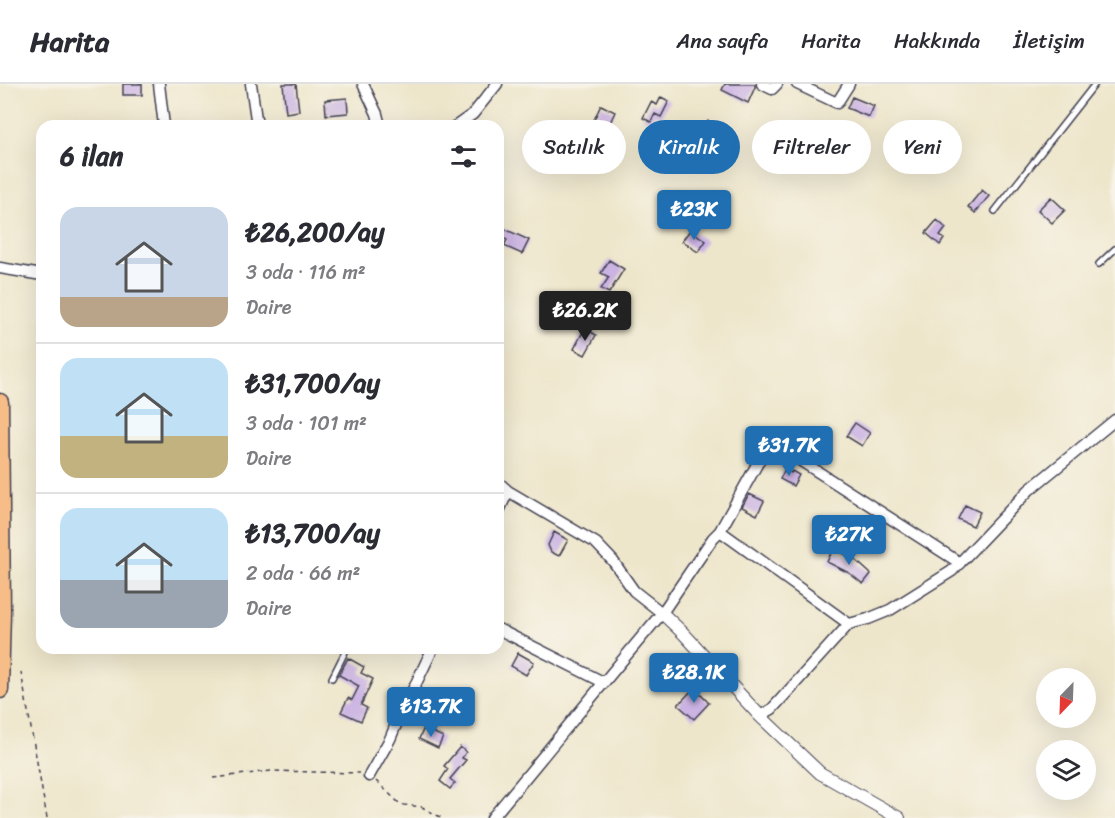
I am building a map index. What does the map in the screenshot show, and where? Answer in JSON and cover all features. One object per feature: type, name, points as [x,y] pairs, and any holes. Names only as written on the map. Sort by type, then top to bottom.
[{"type":"highway","points":[[0,402],[2,611],[0,690]]},
{"type":"street","points":[[159,84],[163,120]]},
{"type":"street","points":[[251,84],[256,120]]},
{"type":"street","points":[[363,84],[378,120]]},
{"type":"street","points":[[464,120],[472,114],[497,84]]},
{"type":"street","points":[[762,84],[772,89],[777,84]]},
{"type":"street","points":[[796,84],[837,103],[849,84]]},
{"type":"street","points":[[0,268],[36,273]]},
{"type":"street","points":[[760,716],[772,709],[849,624],[890,610],[952,572],[1029,490],[1115,420]]},
{"type":"street","points":[[492,818],[662,613],[720,531],[770,441],[960,563]]},
{"type":"street","points":[[504,487],[596,543],[613,561],[634,591],[684,634],[760,716],[820,773],[899,818]]},
{"type":"street","points":[[504,500],[508,491]]},
{"type":"street","points":[[720,531],[849,624]]},
{"type":"street","points":[[504,632],[603,682]]},
{"type":"street","points":[[369,776],[390,739],[430,654]]},
{"type":"lane","points":[[995,211],[1095,84]]},
{"type":"lane","points":[[1099,264],[1115,249]]},
{"type":"lane","points":[[332,678],[344,654]]},
{"type":"path","points":[[21,672],[47,818]]},
{"type":"path","points":[[213,778],[271,771],[361,773],[369,776],[404,805],[422,807],[442,818]]},
{"type":"building","points":[[123,84],[142,84],[142,95],[123,95]]},
{"type":"building","points":[[283,84],[296,84],[299,111],[286,113]]},
{"type":"building","points":[[725,84],[755,84],[755,87],[748,103],[722,90]]},
{"type":"building","points":[[661,97],[669,101],[661,117],[655,114],[652,120],[643,118],[651,102],[657,105]]},
{"type":"building","points":[[852,97],[874,106],[869,117],[847,108]]},
{"type":"building","points":[[347,98],[348,113],[326,115],[325,100]]},
{"type":"building","points":[[601,105],[615,112],[611,120],[594,120]]},
{"type":"building","points":[[982,190],[989,196],[975,213],[968,207]]},
{"type":"building","points":[[1051,197],[1065,210],[1052,223],[1038,210]]},
{"type":"building","points":[[937,220],[946,228],[940,236],[944,239],[940,245],[926,233]]},
{"type":"building","points":[[504,229],[529,240],[522,254],[504,246],[507,240],[504,238]]},
{"type":"building","points":[[690,230],[706,241],[698,252],[682,241]]},
{"type":"building","points":[[609,260],[624,269],[609,293],[601,289],[609,277],[601,273]]},
{"type":"building","points":[[585,328],[596,335],[585,355],[574,349]]},
{"type":"building","points":[[855,423],[870,433],[862,446],[846,436]]},
{"type":"building","points":[[785,469],[799,475],[793,486],[780,479]]},
{"type":"building","points":[[749,494],[764,501],[757,515],[742,507]]},
{"type":"building","points":[[965,505],[980,512],[973,526],[958,519]]},
{"type":"building","points":[[554,532],[568,540],[559,556],[551,552],[548,545]]},
{"type":"building","points":[[833,549],[852,557],[871,574],[863,584],[849,573],[827,562]]},
{"type":"building","points":[[518,653],[534,662],[526,675],[511,666]]},
{"type":"building","points":[[348,658],[364,667],[361,673],[373,679],[361,705],[367,708],[361,721],[341,712],[348,698],[352,700],[359,686],[339,675]]},
{"type":"building","points":[[694,688],[709,703],[694,719],[678,705]]},
{"type":"building","points":[[424,728],[443,737],[438,748],[419,739]]},
{"type":"building","points":[[460,747],[466,752],[462,758],[466,760],[450,779],[455,783],[450,789],[440,781],[448,769],[444,766]]}]
